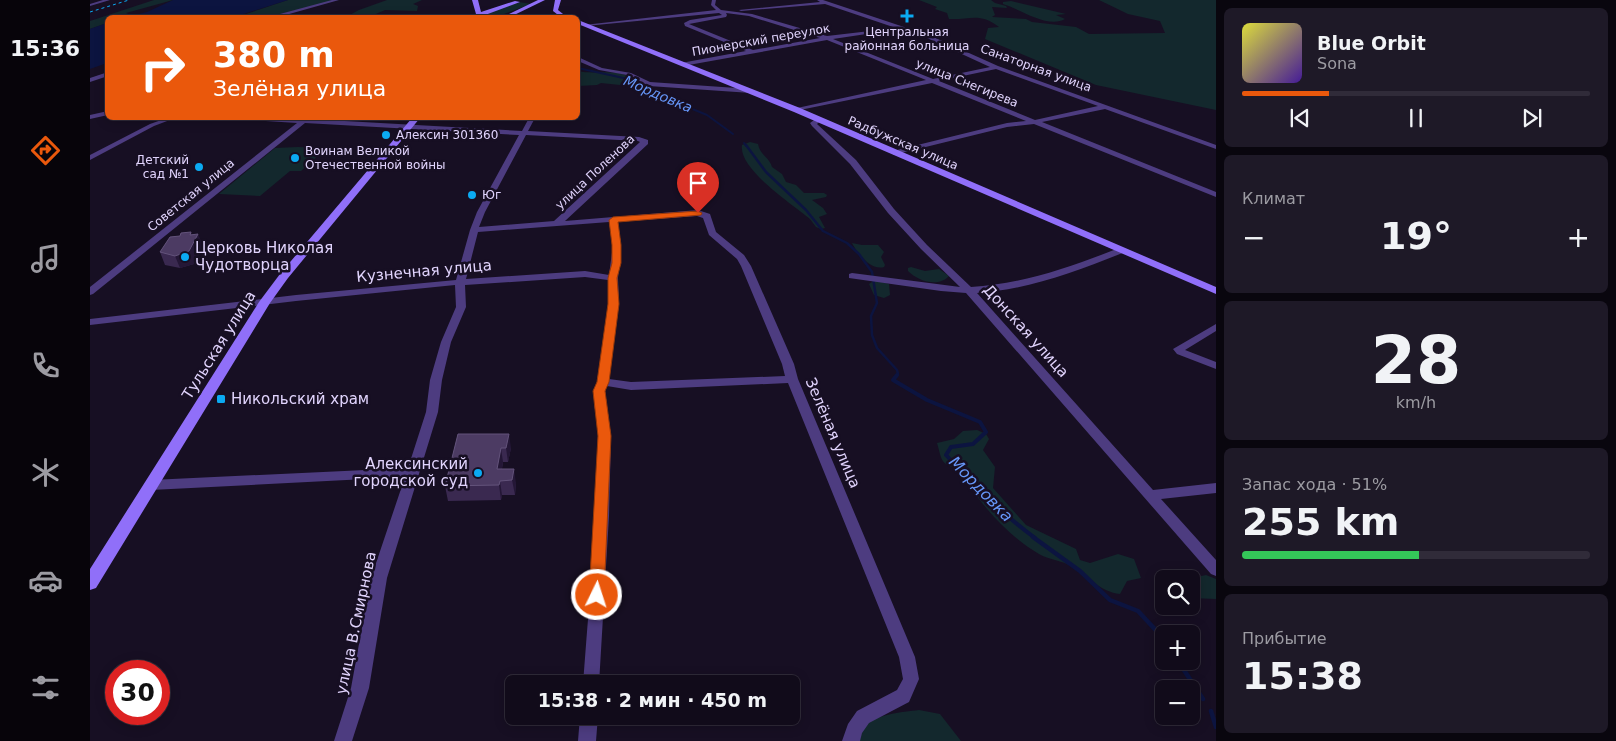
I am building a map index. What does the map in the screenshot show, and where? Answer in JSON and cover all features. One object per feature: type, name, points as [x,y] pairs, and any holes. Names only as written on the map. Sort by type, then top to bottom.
[{"type":"main road","points":[[475,0],[479,14],[517,2]]},
{"type":"main road","points":[[512,15],[542,0]]},
{"type":"main road","points":[[558,0],[555,10],[562,15]]},
{"type":"main road","points":[[490,1],[494,8],[491,10]]},
{"type":"main road","points":[[501,2],[536,2]]},
{"type":"main road","name":"Радбужская улица","points":[[582,24],[819,119],[1216,291]]},
{"type":"main road","name":"Тульская улица","points":[[90,583],[265,302],[284,276],[413,122]]},
{"type":"street","points":[[90,5],[108,0]]},
{"type":"street","points":[[279,15],[337,0]]},
{"type":"street","points":[[714,0],[713,5],[724,16],[690,21],[686,23],[686,26],[751,51]]},
{"type":"street","points":[[729,11],[821,1]]},
{"type":"street","name":"Санаторная улица","points":[[821,1],[929,37],[996,67],[1097,102],[1105,107],[1115,109],[1216,148]]},
{"type":"street","name":"улица Снегирева","points":[[582,24],[720,11],[750,15],[828,38],[1216,195]]},
{"type":"street","name":"Пионерский переулок","points":[[683,64],[828,38],[902,29]]},
{"type":"street","points":[[580,59],[597,68],[629,74],[649,84],[751,91]]},
{"type":"street","points":[[797,110],[996,67]]},
{"type":"street","points":[[90,80],[105,75]]},
{"type":"street","points":[[896,153],[1007,125],[1034,122],[1105,107]]},
{"type":"street","points":[[90,117],[105,114]]},
{"type":"street","name":"Донская улица","points":[[819,119],[813,122],[814,125],[853,162],[890,211],[969,290],[1152,495],[1216,570]]},
{"type":"street","points":[[90,158],[152,124],[165,120]]},
{"type":"street","name":"Советская улица","points":[[90,292],[304,120]]},
{"type":"street","name":"улица Поленова","points":[[341,120],[413,122],[522,133],[638,139],[645,142],[556,224]]},
{"type":"street","name":"улица В.Смирнова","points":[[343,741],[360,688],[379,578],[432,412],[436,380],[446,342],[461,307],[460,282],[474,230],[481,212],[531,120]]},
{"type":"street","name":"Зелёная улица","points":[[613,220],[698,213],[707,216],[712,234],[741,257],[746,266],[907,657],[911,679],[903,696],[863,717],[854,730],[851,741]]},
{"type":"street","points":[[474,230],[613,220],[617,245],[613,278],[614,304],[603,382],[599,391],[605,436],[592,675]]},
{"type":"street","points":[[852,276],[969,290],[988,289],[1046,276],[1122,250]]},
{"type":"street","name":"Кузнечная улица","points":[[90,322],[460,282],[585,274],[613,278]]},
{"type":"street","points":[[1215,366],[1178,349],[1216,327]]},
{"type":"street","points":[[603,382],[630,386],[792,379]]},
{"type":"street","points":[[151,485],[412,472]]},
{"type":"street","points":[[1152,495],[1216,488]]},
{"type":"street","points":[[587,741],[588,725]]},
{"type":"green space","points":[[154,0],[173,0],[126,13],[131,15],[108,15]]},
{"type":"green space","points":[[288,0],[338,0],[276,15],[243,15]]},
{"type":"green space","points":[[387,0],[422,0],[413,4],[418,6],[417,11],[385,10],[374,15],[350,15]]},
{"type":"green space","points":[[919,0],[991,0],[1007,8],[992,7],[995,15],[992,17],[1026,19],[1032,22],[1076,27],[1089,34],[1165,33],[1160,21],[1128,14],[1099,0],[1216,0],[1216,110],[1096,85],[985,39],[988,28],[999,27],[992,22],[980,18],[949,19],[947,13]]},
{"type":"green space","points":[[1011,1],[1066,14],[1056,15],[1065,19],[1051,22],[1042,20],[1003,4],[1003,2]]},
{"type":"green space","points":[[519,2],[531,4],[501,15],[482,15]]},
{"type":"green space","points":[[105,16],[105,24],[90,29],[90,21]]},
{"type":"green space","points":[[580,71],[618,73],[648,86],[639,87],[601,83],[580,86]]},
{"type":"green space","points":[[750,142],[758,144],[772,167],[782,174],[786,182],[796,185],[804,193],[824,193],[827,195],[826,197],[812,200],[823,208],[827,214],[819,217],[825,228],[816,227],[810,219],[768,185],[748,165],[743,154],[742,145]]},
{"type":"green space","points":[[275,148],[324,148],[301,171],[290,171],[260,196],[219,194]]},
{"type":"green space","points":[[852,243],[878,245],[884,252],[881,257],[885,265],[884,267],[879,268],[869,264],[857,252]]},
{"type":"green space","points":[[911,267],[925,271],[939,269],[949,276],[939,282],[928,282],[912,275],[908,271],[908,268]]},
{"type":"green space","points":[[875,280],[889,284],[890,295],[884,298],[874,295],[869,284]]},
{"type":"green space","points":[[977,430],[986,434],[989,439],[983,450],[995,467],[993,488],[1026,525],[1076,549],[1080,560],[1090,563],[1118,554],[1134,559],[1141,578],[1127,581],[1120,594],[1113,593],[1100,587],[1071,566],[1039,554],[1015,537],[984,505],[958,469],[945,463],[941,457],[937,443],[954,439],[963,431]]},
{"type":"green space","points":[[1206,575],[1216,579],[1216,599],[1200,598],[1200,576]]},
{"type":"green space","points":[[919,710],[940,714],[961,741],[860,741],[862,729],[873,720],[888,715]]},
{"type":"shaded area","points":[[173,0],[288,0],[240,15],[135,15],[147,12]]},
{"type":"shaded area","points":[[105,24],[105,64],[90,69],[90,29]]},
{"type":"building","points":[[191,232],[190,235],[198,234],[189,251],[175,256],[160,252],[170,237]]},
{"type":"building","points":[[458,434],[509,434],[506,448],[501,448],[497,469],[514,469],[512,480],[500,481],[499,485],[445,486]]},
{"type":"waterway","name":"Мордовка","points":[[580,68],[628,79],[649,91],[707,115],[733,134]]},
{"type":"waterway","name":"Мордовка","points":[[746,145],[766,172],[806,210],[823,231],[847,243],[859,254],[872,272],[877,303],[871,316],[872,335],[877,348],[897,370],[898,374],[896,377]]},
{"type":"waterway","name":"Мордовка","points":[[897,375],[893,380],[927,400],[980,422],[986,432],[973,444],[951,447],[946,455],[1000,509],[1035,538]]},
{"type":"waterway","name":"Мордовка","points":[[1033,537],[1080,571],[1110,600],[1138,611],[1155,629]]},
{"type":"waterway","name":"Мордовка","points":[[1184,670],[1203,699]]},
{"type":"waterway","name":"Мордовка","points":[[1211,711],[1216,727]]},
{"type":"railway","points":[[90,12],[129,0]]},
{"type":"place","name":"Центральная районная больница","points":[[907,16]]},
{"type":"place","name":"Алексин 301360","points":[[386,135]]},
{"type":"place","name":"Воинам Великой Отечественной войны","points":[[295,158]]},
{"type":"place","name":"Детский сад №1","points":[[199,167]]},
{"type":"place","name":"Юг","points":[[472,195]]},
{"type":"place","name":"Церковь Николая Чудотворца","points":[[185,257]]},
{"type":"place","name":"Никольский храм","points":[[221,399]]},
{"type":"place","name":"Алексинский городской суд","points":[[478,473]]},
{"type":"route","points":[[597,595],[605,436],[599,391],[603,382],[614,304],[613,278],[617,245],[613,220],[641,216],[698,213]]}]
